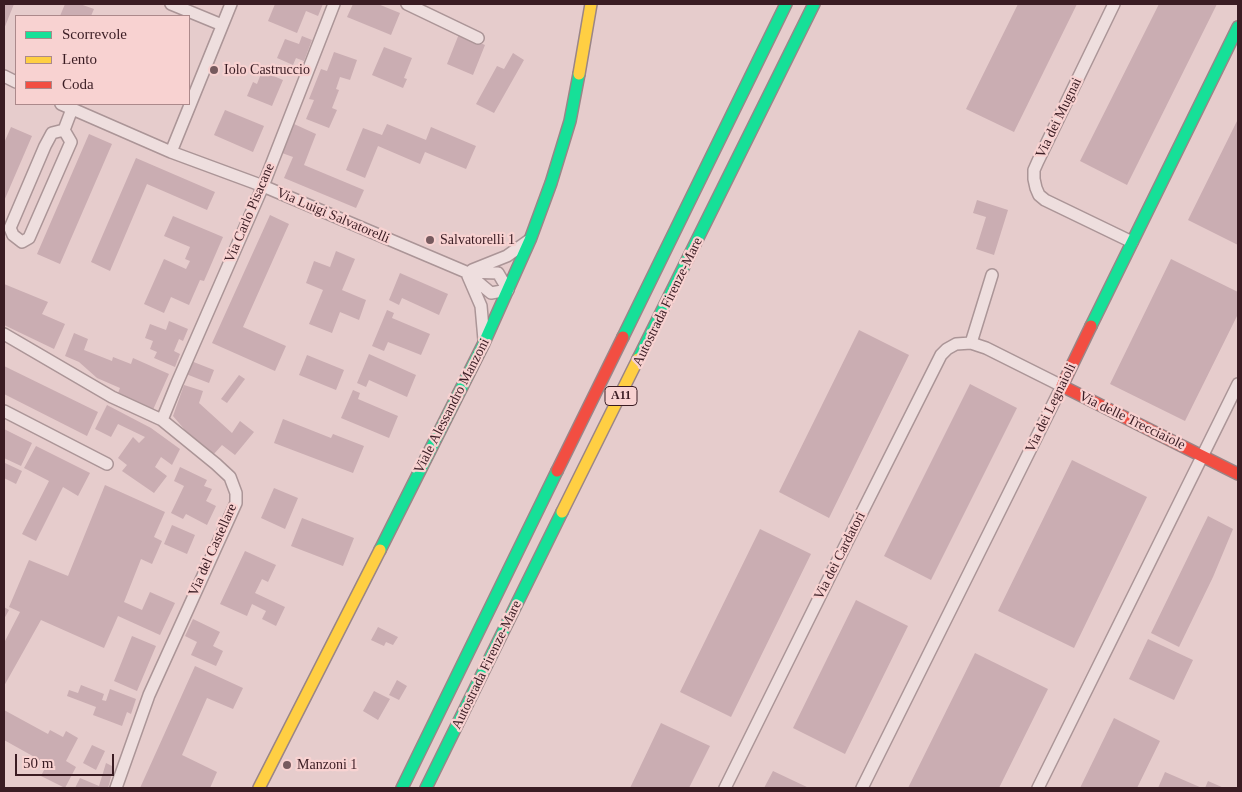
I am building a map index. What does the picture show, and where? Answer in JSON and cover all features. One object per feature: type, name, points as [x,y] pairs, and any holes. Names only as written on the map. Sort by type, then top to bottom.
[{"type":"main road","name":"Viale Alessandro Manzoni","points":[[259,788],[484,343],[530,240],[551,183],[570,122],[591,4]]},
{"type":"main road","name":"Autostrada Firenze-Mare","points":[[402,788],[786,4]]},
{"type":"main road","name":"Autostrada Firenze-Mare","points":[[426,788],[814,4]]},
{"type":"main road","name":"Via dei Legnaioli","points":[[1062,386],[1238,27]]},
{"type":"main road","name":"Via delle Trecciaiole","points":[[1062,386],[1238,474]]},
{"type":"street","points":[[171,4],[222,25]]},
{"type":"street","points":[[190,105],[231,4]]},
{"type":"street","name":"Via Carlo Pisacane","points":[[162,420],[263,186],[334,4]]},
{"type":"street","points":[[407,4],[478,38]]},
{"type":"street","name":"Via dei Mugnai","points":[[1114,4],[1038,161],[1034,170],[1034,179],[1039,195],[1046,200],[1132,242]]},
{"type":"street","points":[[171,152],[190,105]]},
{"type":"street","points":[[64,130],[52,133],[10,228],[12,235],[22,242],[29,238],[71,142],[64,130],[67,106]]},
{"type":"street","name":"Via Luigi Salvatorelli","points":[[67,106],[171,152],[263,186],[466,272],[491,293],[508,290],[498,274],[466,272]]},
{"type":"street","points":[[31,178],[51,188]]},
{"type":"street","points":[[484,343],[481,306],[466,272],[507,256],[530,240]]},
{"type":"street","points":[[971,343],[992,275]]},
{"type":"street","name":"Via del Castellare","points":[[4,334],[112,397],[162,420],[216,464],[230,477],[234,485],[236,503],[149,695],[116,788]]},
{"type":"street","name":"Via delle Trecciaiole","points":[[971,343],[986,348],[1062,386]]},
{"type":"street","name":"Via dei Cardatori","points":[[725,788],[941,356],[947,349],[956,344],[971,343]]},
{"type":"street","points":[[1038,788],[1238,384]]},
{"type":"street","name":"Via dei Legnaioli","points":[[862,788],[1062,386]]},
{"type":"street","points":[[4,411],[107,464]]},
{"type":"building","points":[[4,4],[14,4],[4,29]]},
{"type":"building","points":[[65,4],[80,4],[94,9],[91,15],[60,15]]},
{"type":"building","points":[[275,4],[323,4],[318,16],[306,11],[297,33],[268,21]]},
{"type":"building","points":[[353,4],[378,4],[400,13],[391,35],[347,17]]},
{"type":"building","points":[[1018,4],[1077,4],[1014,132],[966,109]]},
{"type":"building","points":[[1159,4],[1217,4],[1127,185],[1080,161]]},
{"type":"building","points":[[459,34],[485,45],[473,75],[447,64]]},
{"type":"building","points":[[302,36],[312,40],[304,61],[296,58],[293,65],[277,58],[285,39],[299,44]]},
{"type":"building","points":[[384,47],[412,58],[404,78],[407,79],[403,88],[372,75]]},
{"type":"building","points":[[334,52],[357,60],[350,80],[340,77],[336,89],[339,90],[332,108],[337,110],[329,128],[306,119],[314,100],[309,99],[321,69],[327,71]]},
{"type":"building","points":[[513,53],[524,60],[494,113],[476,104],[497,66],[504,69]]},
{"type":"building","points":[[262,71],[283,80],[272,106],[247,96],[253,82],[257,84]]},
{"type":"building","points":[[225,110],[264,126],[253,152],[214,135]]},
{"type":"building","points":[[1238,119],[1238,245],[1188,220]]},
{"type":"building","points":[[294,124],[316,134],[304,165],[364,190],[356,208],[284,178],[293,157],[282,153]]},
{"type":"building","points":[[387,124],[426,140],[431,127],[476,146],[466,169],[425,152],[420,164],[378,146],[365,178],[346,170],[363,128],[382,135]]},
{"type":"building","points":[[11,127],[32,136],[4,201],[4,143]]},
{"type":"building","points":[[89,134],[112,144],[60,264],[37,254]]},
{"type":"building","points":[[136,158],[215,192],[207,210],[147,184],[110,271],[91,262]]},
{"type":"building","points":[[977,200],[1008,210],[994,255],[976,249],[986,217],[973,213]]},
{"type":"building","points":[[270,215],[289,224],[243,327],[286,346],[275,371],[212,343]]},
{"type":"building","points":[[173,216],[223,237],[204,281],[200,280],[189,305],[171,297],[164,313],[144,304],[164,259],[186,269],[190,261],[185,259],[190,247],[164,236]]},
{"type":"building","points":[[336,251],[355,259],[342,290],[366,300],[359,320],[340,312],[332,333],[309,324],[323,290],[306,283],[314,261],[330,267]]},
{"type":"building","points":[[1171,259],[1238,292],[1238,314],[1185,421],[1110,384]]},
{"type":"building","points":[[400,273],[448,294],[439,315],[402,298],[399,305],[389,300]]},
{"type":"building","points":[[4,284],[48,302],[42,314],[65,324],[54,349],[4,325]]},
{"type":"building","points":[[387,310],[394,313],[392,318],[430,334],[421,355],[388,342],[384,351],[372,346]]},
{"type":"building","points":[[169,321],[188,329],[183,341],[179,339],[174,351],[180,354],[175,367],[154,358],[157,352],[150,349],[153,341],[145,338],[150,324],[166,330]]},
{"type":"building","points":[[859,330],[909,355],[829,518],[779,492]]},
{"type":"building","points":[[74,333],[88,339],[84,350],[112,361],[113,357],[131,364],[133,358],[169,374],[152,412],[117,396],[120,388],[97,378],[79,362],[65,356]]},
{"type":"building","points":[[369,354],[416,375],[407,397],[369,380],[366,387],[357,383]]},
{"type":"building","points":[[307,355],[344,370],[336,390],[299,375]]},
{"type":"building","points":[[191,361],[214,370],[209,383],[186,374]]},
{"type":"building","points":[[4,366],[98,412],[87,436],[4,394]]},
{"type":"building","points":[[239,375],[245,379],[227,403],[221,399]]},
{"type":"building","points":[[970,384],[1017,408],[931,580],[884,556]]},
{"type":"building","points":[[184,385],[203,391],[199,403],[232,433],[240,421],[254,432],[235,455],[222,445],[213,455],[185,430],[173,416]]},
{"type":"building","points":[[353,390],[360,393],[358,399],[398,416],[389,438],[341,418]]},
{"type":"building","points":[[107,405],[151,428],[180,449],[172,465],[161,457],[155,467],[167,476],[154,493],[122,471],[127,465],[118,458],[133,437],[139,443],[145,437],[118,424],[111,437],[95,429]]},
{"type":"building","points":[[283,419],[331,438],[333,434],[364,446],[353,473],[274,443]]},
{"type":"building","points":[[4,429],[32,443],[21,466],[4,458]]},
{"type":"building","points":[[36,446],[90,473],[78,496],[63,487],[36,541],[22,534],[49,481],[24,468]]},
{"type":"building","points":[[1072,460],[1147,497],[1074,648],[998,611]]},
{"type":"building","points":[[5,463],[22,471],[16,484],[4,478]]},
{"type":"building","points":[[180,467],[207,480],[204,486],[212,489],[206,501],[216,506],[207,525],[186,514],[183,519],[171,513],[184,486],[174,481]]},
{"type":"building","points":[[105,485],[165,512],[154,537],[162,541],[152,564],[141,559],[124,602],[142,610],[150,592],[175,603],[160,635],[118,616],[104,648],[41,620],[4,686],[4,643],[20,612],[9,607],[29,560],[68,576]]},
{"type":"building","points":[[274,488],[298,498],[285,529],[261,518]]},
{"type":"building","points":[[1208,516],[1233,529],[1213,577],[1179,647],[1151,633]]},
{"type":"building","points":[[302,518],[354,538],[343,566],[291,546]]},
{"type":"building","points":[[172,525],[195,535],[187,554],[164,544]]},
{"type":"building","points":[[760,529],[811,554],[731,717],[680,692]]},
{"type":"building","points":[[245,551],[276,565],[268,582],[262,579],[255,593],[285,607],[276,626],[262,619],[266,611],[252,604],[247,616],[220,604]]},
{"type":"building","points":[[856,600],[908,626],[845,754],[793,728]]},
{"type":"building","points":[[4,607],[9,610],[4,619]]},
{"type":"building","points":[[193,619],[220,632],[213,646],[223,651],[216,666],[191,655],[197,642],[185,636]]},
{"type":"building","points":[[378,627],[398,637],[393,645],[386,642],[384,646],[371,640]]},
{"type":"building","points":[[132,636],[156,646],[137,691],[114,681]]},
{"type":"building","points":[[1148,639],[1193,660],[1174,700],[1129,679]]},
{"type":"building","points":[[975,653],[1048,689],[999,788],[908,788]]},
{"type":"building","points":[[195,666],[243,688],[233,709],[207,698],[182,755],[217,772],[210,788],[140,788]]},
{"type":"building","points":[[397,680],[407,686],[399,700],[389,695]]},
{"type":"building","points":[[81,685],[104,694],[102,700],[106,701],[110,689],[136,699],[131,714],[127,712],[122,726],[93,715],[96,707],[67,696],[69,690],[78,693]]},
{"type":"building","points":[[374,691],[390,699],[378,720],[363,711]]},
{"type":"building","points":[[4,710],[48,734],[50,730],[63,737],[66,731],[78,738],[66,761],[76,767],[65,788],[41,776],[47,764],[4,740]]},
{"type":"building","points":[[1114,718],[1160,741],[1137,788],[1080,788]]},
{"type":"building","points":[[661,723],[710,746],[689,788],[630,788]]},
{"type":"building","points":[[92,745],[105,751],[96,770],[83,763]]},
{"type":"building","points":[[106,763],[114,767],[108,788],[75,788],[80,778],[99,786]]},
{"type":"building","points":[[773,771],[809,788],[764,788]]},
{"type":"building","points":[[1165,772],[1202,788],[1158,788]]},
{"type":"building","points":[[1208,781],[1224,788],[1205,788]]},
{"type":"traffic: fast","points":[[623,337],[786,4]]},
{"type":"traffic: fast","points":[[638,359],[814,4]]},
{"type":"traffic: fast","points":[[1091,326],[1238,27]]},
{"type":"traffic: fast","points":[[380,550],[484,343],[530,240],[551,183],[570,121],[579,74]]},
{"type":"traffic: fast","points":[[402,788],[557,471]]},
{"type":"traffic: fast","points":[[426,788],[562,512]]},
{"type":"traffic: slow","points":[[579,74],[591,4]]},
{"type":"traffic: slow","points":[[562,512],[638,359]]},
{"type":"traffic: slow","points":[[259,788],[380,550]]},
{"type":"traffic: jam","points":[[1091,326],[1062,386],[1238,474]]},
{"type":"traffic: jam","points":[[557,471],[623,337]]},
{"type":"place","name":"Iolo Castruccio","points":[[214,70]]},
{"type":"place","name":"Salvatorelli 1","points":[[430,240]]},
{"type":"place","name":"Manzoni 1","points":[[287,765]]}]
